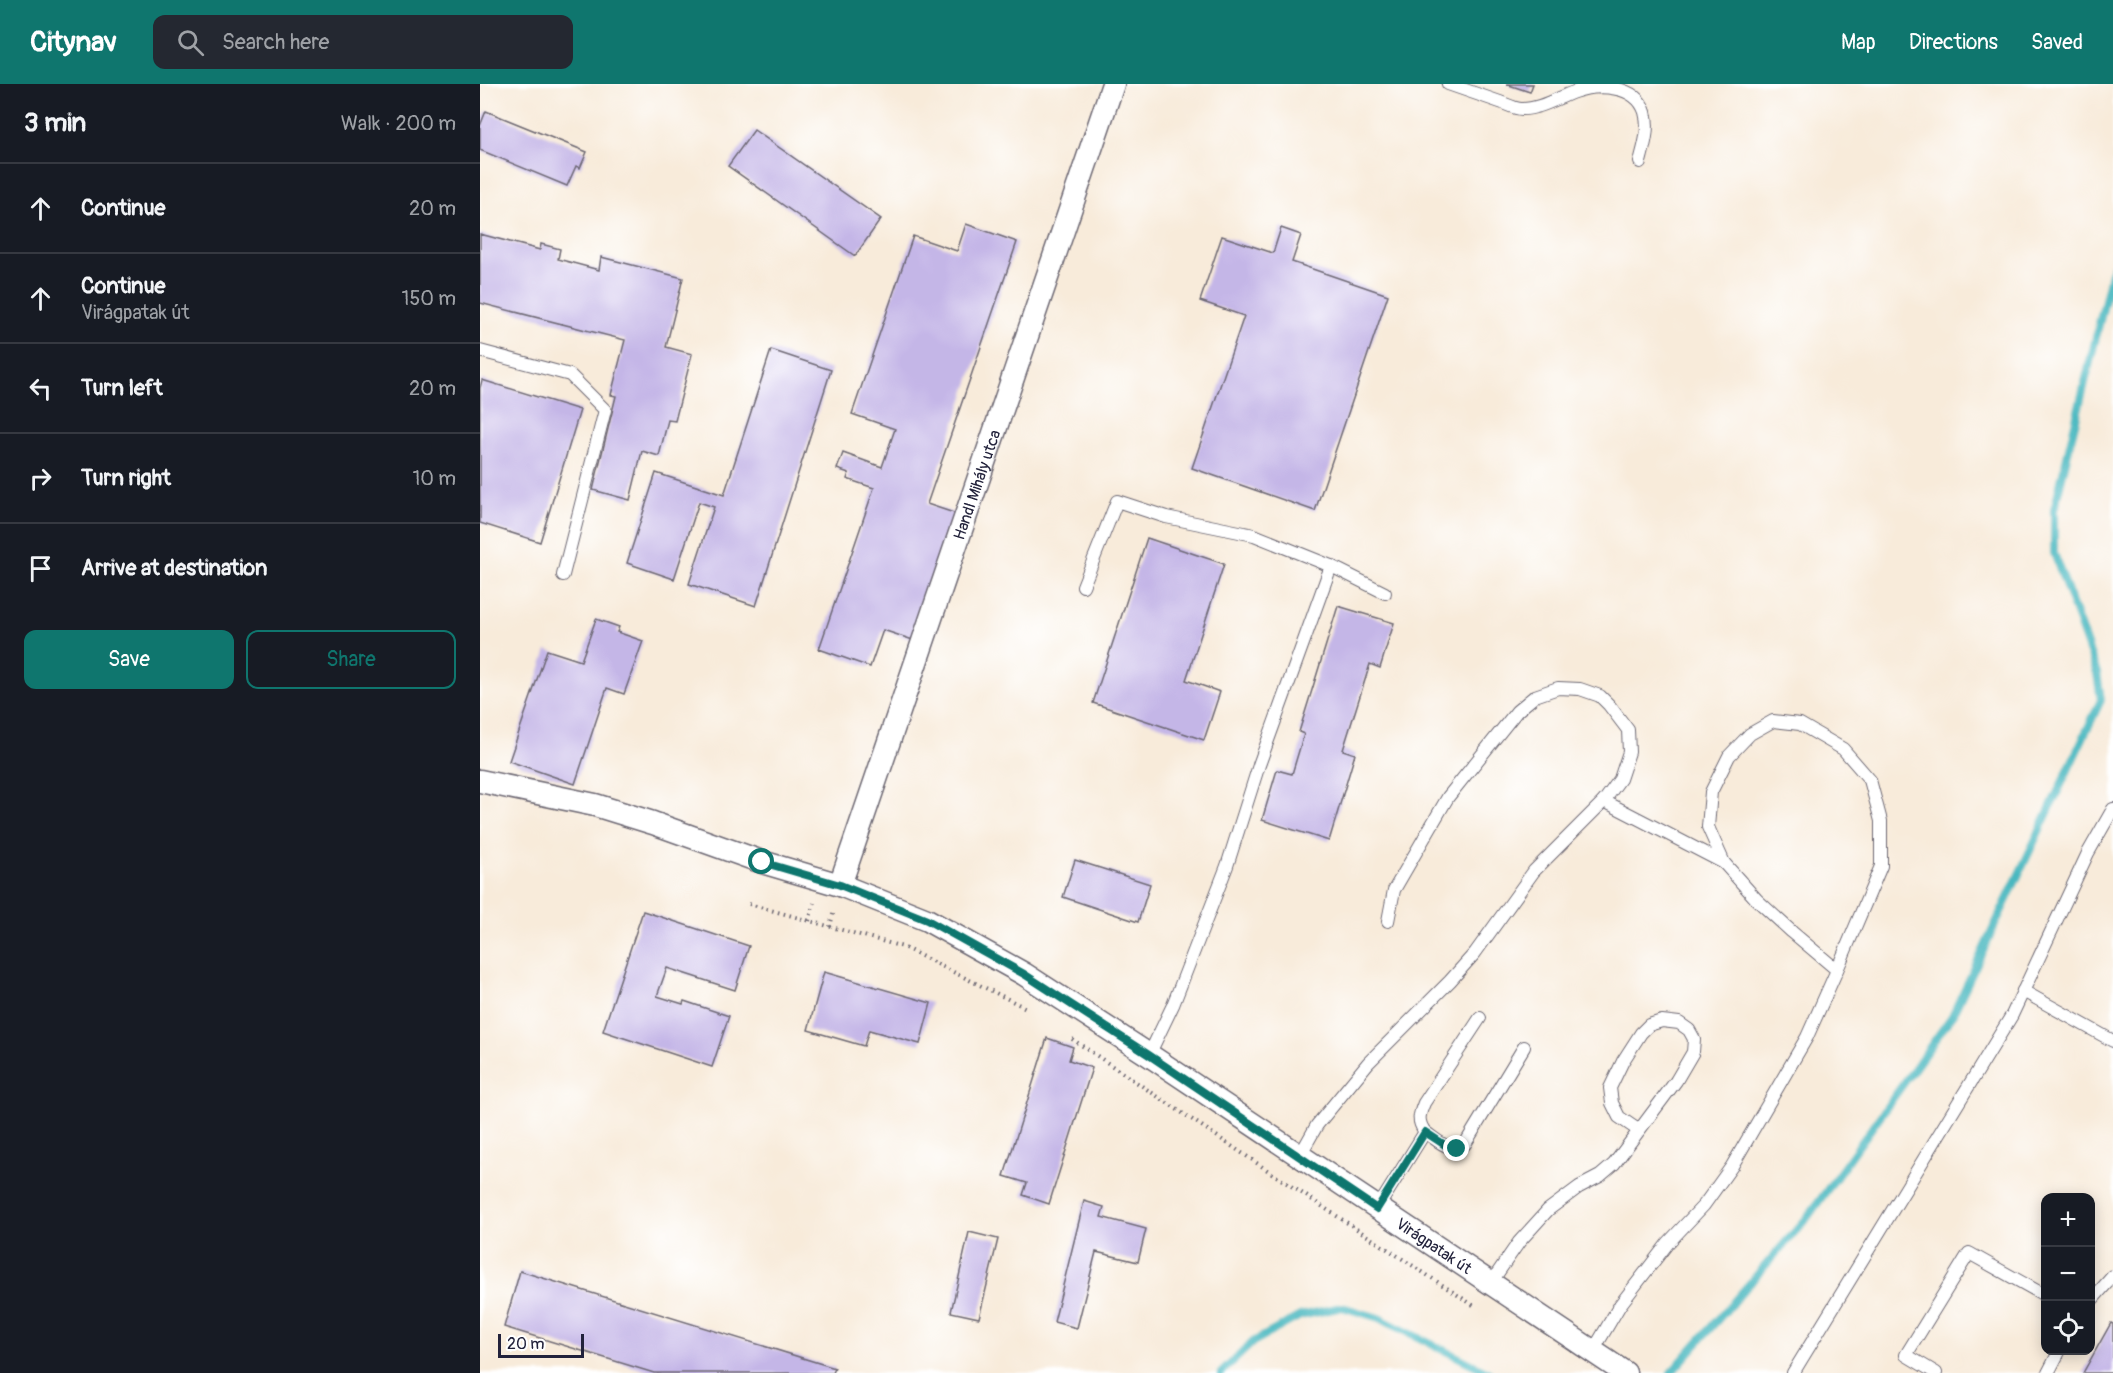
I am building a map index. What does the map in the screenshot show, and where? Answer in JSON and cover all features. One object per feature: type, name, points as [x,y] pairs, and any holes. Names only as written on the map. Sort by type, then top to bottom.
[{"type":"street","name":"Handl Mihály utca","points":[[840,885],[1113,84]]},
{"type":"street","name":"Virágpatak út","points":[[480,781],[595,805],[690,835],[762,862],[840,885],[927,920],[1024,974],[1149,1055],[1624,1373]]},
{"type":"lane","points":[[1448,84],[1521,109],[1544,105],[1576,91],[1594,87],[1614,88],[1631,94],[1640,102],[1646,120],[1641,162]]},
{"type":"lane","points":[[480,351],[570,375],[605,410],[563,575]]},
{"type":"lane","points":[[1083,586],[1117,501],[1166,517],[1254,535],[1330,566],[1384,593]]},
{"type":"lane","points":[[1149,1055],[1173,1005],[1227,866],[1259,765],[1330,566]]},
{"type":"lane","points":[[1299,1157],[1317,1125],[1368,1063],[1475,953],[1534,871],[1604,801],[1620,779],[1629,752],[1628,730],[1616,712],[1600,696],[1580,689],[1558,688],[1535,696],[1517,711],[1449,797],[1415,851],[1394,890],[1388,921]]},
{"type":"lane","points":[[1593,1351],[1620,1305],[1668,1243],[1704,1204],[1732,1166],[1807,1037],[1837,970],[1881,866],[1881,821],[1870,780],[1843,749],[1800,724],[1773,721],[1750,734],[1729,756],[1711,792],[1708,827],[1724,863],[1757,900],[1837,970]]},
{"type":"lane","points":[[1604,801],[1724,863]]},
{"type":"lane","points":[[1793,1373],[2012,1015],[2088,853],[2113,809]]},
{"type":"lane","points":[[2022,991],[2113,1041]]},
{"type":"lane","points":[[1480,1018],[1419,1114],[1419,1124],[1425,1132],[1448,1147],[1457,1149],[1465,1144],[1524,1047]]},
{"type":"lane","points":[[1490,1284],[1519,1242],[1548,1210],[1579,1187],[1600,1176],[1614,1164],[1676,1081],[1693,1052],[1694,1040],[1689,1030],[1679,1023],[1662,1021],[1649,1025],[1641,1033],[1623,1061],[1610,1088],[1612,1103],[1619,1117],[1638,1130]]},
{"type":"lane","points":[[1377,1209],[1425,1132]]},
{"type":"lane","points":[[1936,1373],[1906,1355],[1969,1252],[2041,1293]]},
{"type":"lane","points":[[2092,1301],[2113,1275]]},
{"type":"lane","points":[[2048,1373],[2057,1355]]},
{"type":"path","points":[[749,904],[903,947],[1027,1009]]},
{"type":"path","points":[[1065,1034],[1479,1309]]},
{"type":"building","points":[[1506,84],[1533,84],[1530,92]]},
{"type":"building","points":[[486,111],[587,152],[580,168],[576,166],[567,186],[480,150],[480,126]]},
{"type":"building","points":[[754,130],[881,219],[855,256],[728,166]]},
{"type":"building","points":[[966,224],[1017,242],[927,504],[957,514],[913,640],[883,630],[870,667],[819,649],[874,488],[847,479],[849,473],[837,469],[843,453],[882,467],[895,429],[852,414],[913,236],[957,251]]},
{"type":"building","points":[[1281,228],[1301,235],[1292,262],[1388,295],[1315,511],[1192,468],[1244,316],[1200,301],[1222,236],[1273,253]]},
{"type":"building","points":[[480,234],[540,250],[541,244],[560,249],[558,259],[599,270],[601,257],[683,278],[666,347],[692,354],[675,421],[668,420],[659,456],[642,451],[630,500],[593,490],[616,396],[611,395],[625,340],[480,303]]},
{"type":"building","points":[[771,350],[831,370],[756,606],[689,584],[714,507],[699,502],[674,579],[627,563],[656,473],[724,495]]},
{"type":"building","points":[[482,380],[580,410],[540,542],[480,523],[480,388]]},
{"type":"building","points":[[1147,538],[1224,564],[1186,680],[1220,692],[1204,740],[1093,703]]},
{"type":"building","points":[[1338,606],[1394,623],[1380,668],[1370,664],[1343,750],[1355,754],[1329,841],[1262,820],[1277,770],[1292,774],[1304,734],[1299,732]]},
{"type":"building","points":[[596,619],[619,627],[617,632],[643,641],[624,694],[607,688],[575,784],[509,761],[547,650],[581,661]]},
{"type":"building","points":[[1075,860],[1150,884],[1138,922],[1063,897]]},
{"type":"building","points":[[643,911],[749,946],[735,990],[667,968],[657,996],[683,1004],[684,1001],[729,1016],[712,1067],[603,1031]]},
{"type":"building","points":[[824,972],[931,1003],[920,1044],[869,1030],[864,1046],[808,1030]]},
{"type":"building","points":[[1047,1038],[1073,1047],[1069,1060],[1092,1068],[1049,1204],[1023,1195],[1027,1183],[1004,1176]]},
{"type":"building","points":[[1084,1201],[1104,1207],[1101,1217],[1146,1229],[1138,1262],[1096,1252],[1077,1328],[1054,1322]]},
{"type":"building","points":[[969,1232],[998,1239],[979,1318],[951,1312]]},
{"type":"building","points":[[520,1271],[835,1368],[833,1373],[654,1373],[504,1327]]},
{"type":"building","points":[[2111,1323],[2113,1324],[2113,1373],[2083,1373]]},
{"type":"waterway","points":[[1671,1373],[1807,1218],[1952,1016],[2101,700],[2097,673],[2054,553],[2054,510],[2113,267]]},
{"type":"waterway","points":[[1221,1373],[1253,1342],[1300,1316],[1342,1307],[1379,1318],[1490,1373]]},
{"type":"route","points":[[762,862],[840,885],[927,920],[1024,974],[1149,1055],[1377,1209],[1425,1132],[1448,1147],[1457,1149]]}]
